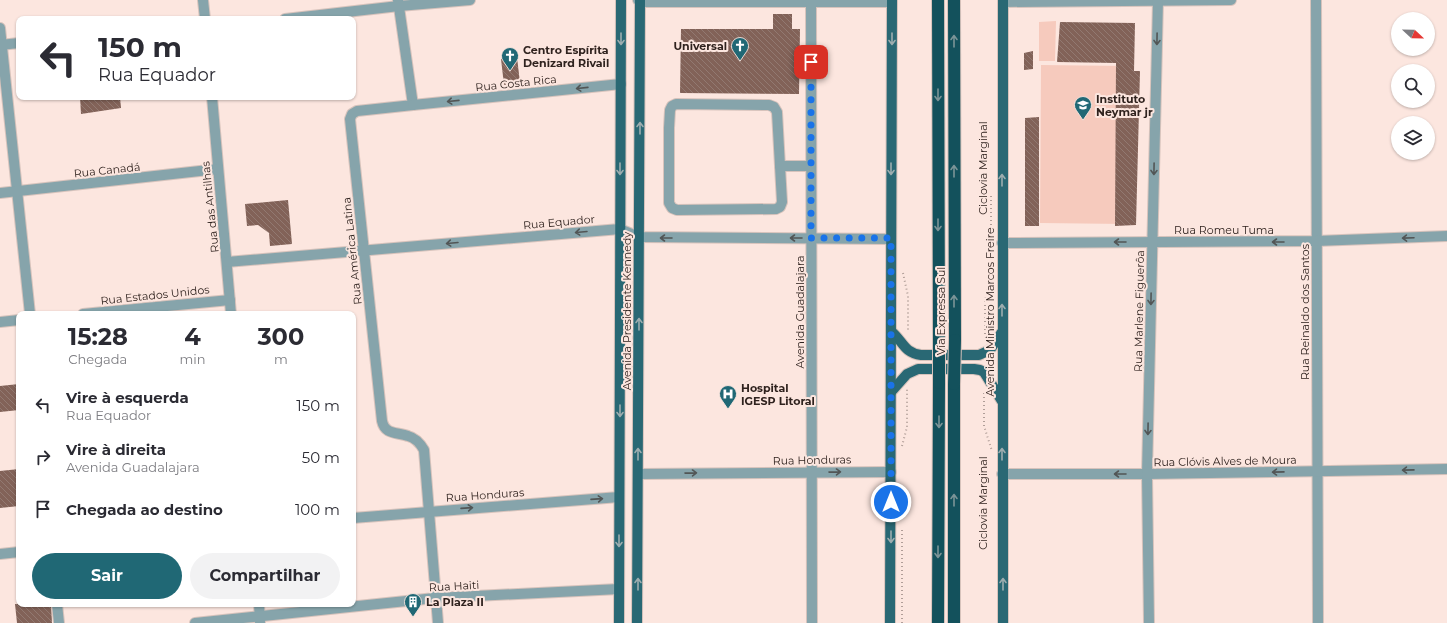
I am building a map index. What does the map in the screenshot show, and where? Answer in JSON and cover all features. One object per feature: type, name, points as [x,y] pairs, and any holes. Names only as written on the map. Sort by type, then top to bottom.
[{"type":"highway","name":"Via Expressa Sul","points":[[938,0],[938,623]]},
{"type":"highway","name":"Via Expressa Sul","points":[[954,0],[954,623]]},
{"type":"main road","name":"Avenida Presidente Kennedy","points":[[619,623],[621,0]]},
{"type":"main road","name":"Avenida Presidente Kennedy","points":[[637,623],[639,1]]},
{"type":"main road","points":[[890,623],[892,1]]},
{"type":"main road","name":"Avenida Ministro Marcos Freire","points":[[1003,1],[1003,623]]},
{"type":"main road","points":[[891,331],[898,337],[908,351],[914,354],[971,356],[985,353],[994,344],[1002,331]]},
{"type":"main road","points":[[891,392],[907,374],[918,369],[974,369],[984,372],[1002,401]]},
{"type":"street","points":[[203,0],[205,16]]},
{"type":"street","points":[[306,16],[398,3],[470,0]]},
{"type":"street","name":"Rua Marlene Figuerôa","points":[[1149,623],[1147,474],[1158,0]]},
{"type":"street","points":[[1003,1],[1230,0]]},
{"type":"street","name":"Rua Reinaldo dos Santos","points":[[1316,0],[1318,623]]},
{"type":"street","points":[[639,1],[892,1]]},
{"type":"street","name":"Avenida Guadalajara","points":[[811,1],[812,623]]},
{"type":"street","points":[[398,3],[413,105]]},
{"type":"street","points":[[0,28],[30,311]]},
{"type":"street","points":[[1,45],[16,43]]},
{"type":"street","name":"Rua Costa Rica","points":[[413,105],[621,84]]},
{"type":"street","name":"Rua das Antilhas","points":[[212,100],[231,311]]},
{"type":"street","points":[[676,104],[707,104],[769,105],[774,107],[777,112],[780,166],[782,202],[780,207],[776,209],[677,210],[672,208],[669,203],[669,128],[670,110],[672,106],[676,104]]},
{"type":"street","name":"Rua América Latina","points":[[413,105],[357,111],[352,114],[350,119],[383,426],[392,434],[407,435],[413,438],[424,450],[438,623]]},
{"type":"street","points":[[780,166],[811,166]]},
{"type":"street","name":"Rua Canadá","points":[[0,194],[218,170]]},
{"type":"street","name":"Rua Equador","points":[[227,262],[620,229],[639,237],[891,238]]},
{"type":"street","name":"Rua Romeu Tuma","points":[[1002,243],[1316,242],[1447,236]]},
{"type":"street","name":"Rua Estados Unidos","points":[[114,311],[230,300]]},
{"type":"street","points":[[0,322],[16,320]]},
{"type":"street","name":"Rua Clóvis Alves de Moura","points":[[1002,474],[1147,474],[1447,469]]},
{"type":"street","name":"Rua Honduras","points":[[638,474],[891,472]]},
{"type":"street","name":"Rua Honduras","points":[[356,518],[619,497]]},
{"type":"street","points":[[0,554],[16,552]]},
{"type":"street","name":"Rua Haiti","points":[[195,623],[260,620],[435,598],[619,589]]},
{"type":"street","points":[[57,607],[59,623]]},
{"type":"street","points":[[259,607],[260,620]]},
{"type":"path","name":"Ciclovia Marginal","points":[[985,353],[985,301],[991,274],[991,194]]},
{"type":"path","points":[[903,273],[908,296],[908,351]]},
{"type":"path","name":"Ciclovia Marginal","points":[[984,372],[984,426],[992,451]]},
{"type":"path","points":[[902,452],[902,444],[907,426],[907,374]]},
{"type":"path","points":[[902,522],[902,623]]},
{"type":"shaded area","points":[[1056,21],[1055,61],[1039,61],[1039,22]]},
{"type":"shaded area","points":[[1041,65],[1126,66],[1125,224],[1040,223]]},
{"type":"building","name":"Universal","points":[[773,14],[792,14],[792,29],[800,29],[799,94],[680,93],[681,29],[773,29]]},
{"type":"building","points":[[1060,22],[1135,23],[1134,71],[1140,71],[1136,225],[1115,226],[1116,63],[1057,62]]},
{"type":"building","points":[[1033,51],[1033,69],[1024,70],[1024,53]]},
{"type":"building","name":"Centro Espírita Denizard Rivail","points":[[517,57],[520,83],[504,85],[501,59]]},
{"type":"building","points":[[80,100],[120,100],[121,108],[81,114]]},
{"type":"building","points":[[1039,117],[1039,226],[1025,226],[1025,118]]},
{"type":"building","points":[[288,200],[292,244],[270,246],[269,233],[258,225],[247,226],[245,204]]},
{"type":"building","points":[[16,384],[16,410],[0,412],[0,386]]},
{"type":"building","points":[[16,469],[16,506],[0,508],[0,471]]},
{"type":"building","points":[[15,604],[16,607],[51,607],[52,623],[17,623]]},
{"type":"place","name":"Universal","points":[[740,61]]},
{"type":"place","name":"Centro Espírita Denizard Rivail","points":[[510,71]]},
{"type":"place","name":"Instituto Neymar jr","points":[[1083,120]]},
{"type":"place","name":"Hospital IGESP Litoral","points":[[728,409]]},
{"type":"place","name":"La Plaza II","points":[[413,617]]},
{"type":"route","points":[[811,62],[811,238],[891,238],[891,502]]}]
